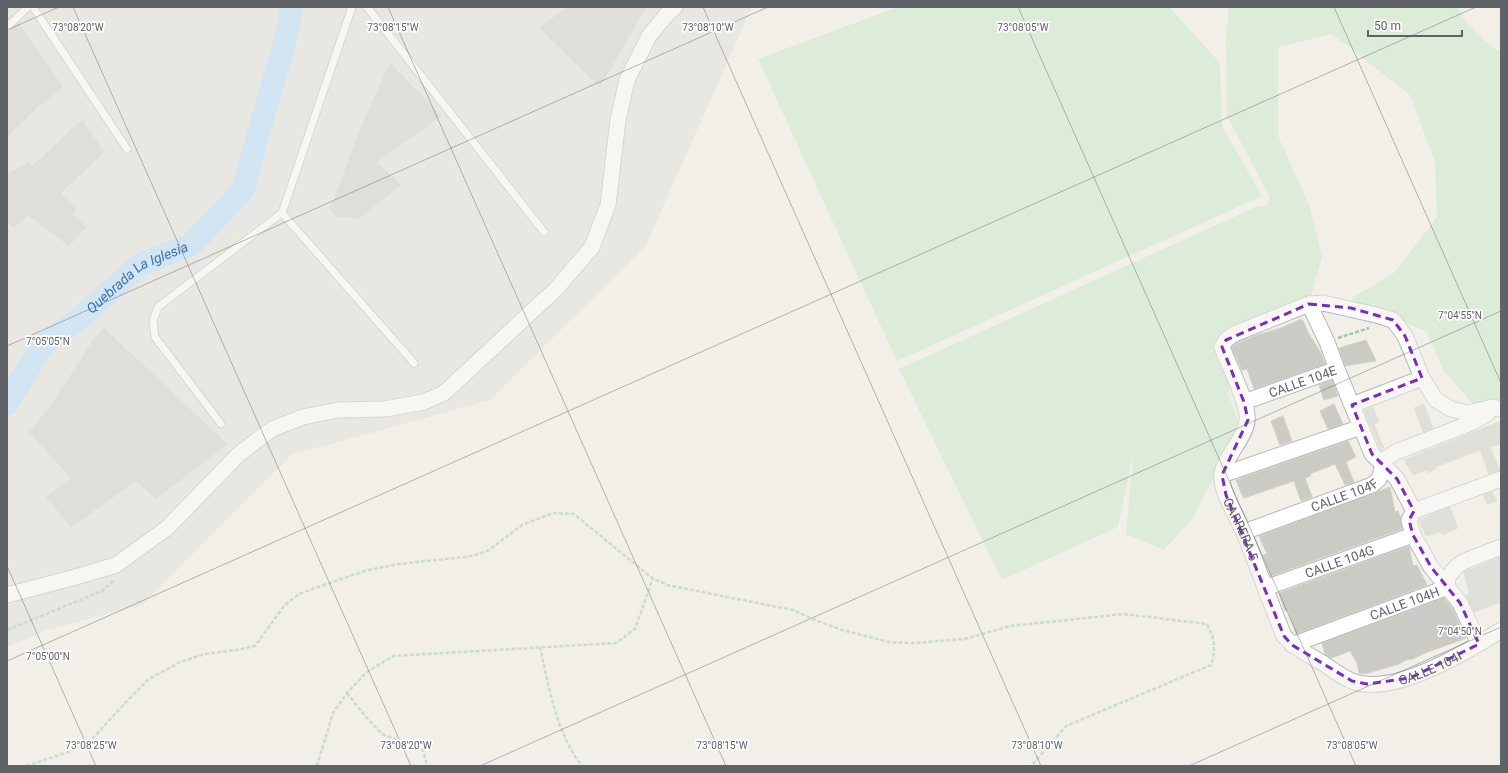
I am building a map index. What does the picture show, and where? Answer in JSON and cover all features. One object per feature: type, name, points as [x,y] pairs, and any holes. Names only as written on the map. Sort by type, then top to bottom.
[{"type":"street","points":[[7,595],[116,565],[167,528],[240,454],[272,429],[303,417],[338,410],[385,409],[424,402],[444,393],[556,289],[592,247],[608,205],[618,120],[627,80],[650,36],[668,13],[675,7]]},
{"type":"street","points":[[1309,304],[1327,342]]},
{"type":"street","points":[[1222,475],[1228,460],[1245,431],[1248,420],[1244,402],[1222,347],[1226,340],[1234,334],[1309,304],[1323,304],[1351,308],[1393,320],[1405,336],[1422,378],[1436,400],[1451,410],[1467,413],[1497,408]]},
{"type":"street","name":"CALLE 104E","points":[[1244,402],[1337,369],[1327,342]]},
{"type":"street","points":[[1337,369],[1372,454],[1397,479],[1411,515],[1413,535],[1431,567],[1448,586],[1460,603],[1479,644]]},
{"type":"street","points":[[1352,405],[1422,378]]},
{"type":"street","name":"CALLE 104F","points":[[1244,532],[1372,485],[1379,479],[1383,466],[1388,458],[1396,452],[1471,423],[1497,408]]},
{"type":"street","points":[[1222,475],[1361,427]]},
{"type":"street","name":"CARRERA 5","points":[[1222,475],[1226,495],[1244,532],[1284,636],[1292,645],[1352,681]]},
{"type":"street","points":[[1411,515],[1501,479]]},
{"type":"street","name":"CALLE 104G","points":[[1265,588],[1413,535]]},
{"type":"street","name":"CALLE 104H","points":[[1292,645],[1448,586],[1447,578],[1457,566],[1465,561],[1501,547]]},
{"type":"street","name":"CALLE 104I","points":[[1352,681],[1368,684],[1384,683],[1410,678],[1479,644],[1501,630]]},
{"type":"lane","points":[[7,27],[28,7]]},
{"type":"lane","points":[[33,7],[127,149]]},
{"type":"lane","points":[[221,424],[155,337],[153,321],[158,307],[282,213],[352,7]]},
{"type":"lane","points":[[367,7],[544,232]]},
{"type":"lane","points":[[282,213],[414,363]]},
{"type":"path","name":"CALLE 104E","points":[[1327,342],[1371,328]]},
{"type":"path","points":[[26,766],[71,751],[92,739],[128,700],[150,679],[180,662],[205,654],[255,646],[284,606],[299,594],[318,586],[368,570],[399,564],[473,556],[490,550],[522,526],[553,513],[574,514],[653,578],[667,585],[793,610],[842,630],[883,640],[912,644],[965,639],[1010,626],[1124,614],[1207,624],[1213,636],[1214,653],[1211,665],[1066,726],[1031,766]]},
{"type":"path","points":[[7,630],[102,591],[113,581],[116,565]]},
{"type":"path","points":[[317,766],[333,713],[348,693],[367,672],[393,656],[616,643],[635,629],[653,578]]},
{"type":"path","points":[[540,647],[550,692],[561,727],[572,754],[582,766]]},
{"type":"path","points":[[348,693],[366,717],[382,734],[423,750],[428,766]]},
{"type":"highlighted area","points":[[1309,304],[1351,308],[1393,320],[1405,336],[1422,378],[1352,405],[1372,454],[1397,479],[1414,511],[1409,520],[1413,535],[1431,567],[1460,603],[1479,644],[1410,678],[1367,684],[1352,681],[1292,645],[1284,636],[1226,495],[1222,475],[1248,420],[1244,402],[1222,347],[1226,340]]},
{"type":"shaded area","points":[[7,7],[752,7],[645,247],[490,400],[291,455],[142,605],[47,630],[7,647]]},
{"type":"green space","points":[[898,7],[1169,7],[1220,63],[1222,126],[1262,196],[897,361],[758,59]]},
{"type":"green space","points":[[1229,7],[1458,7],[1463,19],[1492,47],[1501,52],[1501,401],[1472,403],[1444,371],[1426,331],[1357,306],[1352,298],[1394,273],[1437,217],[1435,162],[1410,95],[1332,34],[1278,47],[1278,136],[1309,205],[1322,257],[1311,296],[1284,309],[1253,328],[1234,363],[1228,395],[1241,427],[1192,519],[1164,550],[1126,534],[1134,449],[1118,527],[1002,580],[899,369],[1256,207],[1267,205],[1270,197],[1227,116],[1226,37]]},
{"type":"building","points":[[568,7],[646,7],[600,87],[539,28]]},
{"type":"building","points":[[18,23],[63,87],[37,108],[7,137],[7,32]]},
{"type":"building","points":[[390,63],[441,116],[377,162],[401,185],[358,219],[336,216],[328,207],[333,203],[360,129]]},
{"type":"building","points":[[82,120],[104,152],[61,193],[77,208],[72,214],[86,227],[69,246],[28,215],[13,228],[7,221],[7,174],[28,162],[32,166]]},
{"type":"building","points":[[1301,319],[1321,353],[1325,364],[1254,389],[1247,369],[1242,370],[1232,348],[1233,346],[1254,336],[1281,328]]},
{"type":"building","points":[[104,328],[227,444],[156,499],[136,481],[71,527],[46,497],[71,478],[29,432],[50,407],[94,339]]},
{"type":"building","points":[[1366,340],[1376,361],[1345,366],[1339,348]]},
{"type":"building","points":[[1332,380],[1338,396],[1324,400],[1319,385]]},
{"type":"building","points":[[1334,404],[1343,424],[1328,429],[1320,411]]},
{"type":"building","points":[[1424,404],[1433,428],[1423,432],[1414,408]]},
{"type":"building","points":[[1373,407],[1379,422],[1374,424],[1384,448],[1381,450],[1364,410]]},
{"type":"building","points":[[1283,416],[1292,441],[1280,445],[1271,421]]},
{"type":"building","points":[[1501,421],[1501,444],[1490,447],[1500,470],[1489,474],[1480,450],[1436,467],[1437,468],[1428,473],[1427,470],[1413,475],[1404,460]]},
{"type":"building","points":[[1348,441],[1356,457],[1346,462],[1354,482],[1345,485],[1335,464],[1310,474],[1311,476],[1305,478],[1312,497],[1301,501],[1294,481],[1244,498],[1243,497],[1236,480]]},
{"type":"building","points":[[1390,487],[1395,512],[1398,511],[1402,529],[1271,576],[1263,555],[1267,554],[1259,536]]},
{"type":"building","points":[[1492,492],[1497,501],[1487,504],[1483,495]]},
{"type":"building","points":[[1450,507],[1458,528],[1442,535],[1441,532],[1426,536],[1419,520]]},
{"type":"building","points":[[1409,546],[1413,566],[1417,565],[1427,585],[1296,634],[1288,610],[1285,611],[1279,593]]},
{"type":"building","points":[[1501,557],[1501,602],[1474,612],[1465,595],[1469,594],[1464,572]]},
{"type":"building","points":[[1444,598],[1452,608],[1466,638],[1399,664],[1365,674],[1359,673],[1357,663],[1350,651],[1331,658],[1325,654],[1322,643]]},
{"type":"waterway","name":"Quebrada La Iglesia","points":[[7,404],[42,346],[81,317],[140,265],[192,244],[243,190],[283,50],[292,7]]}]
